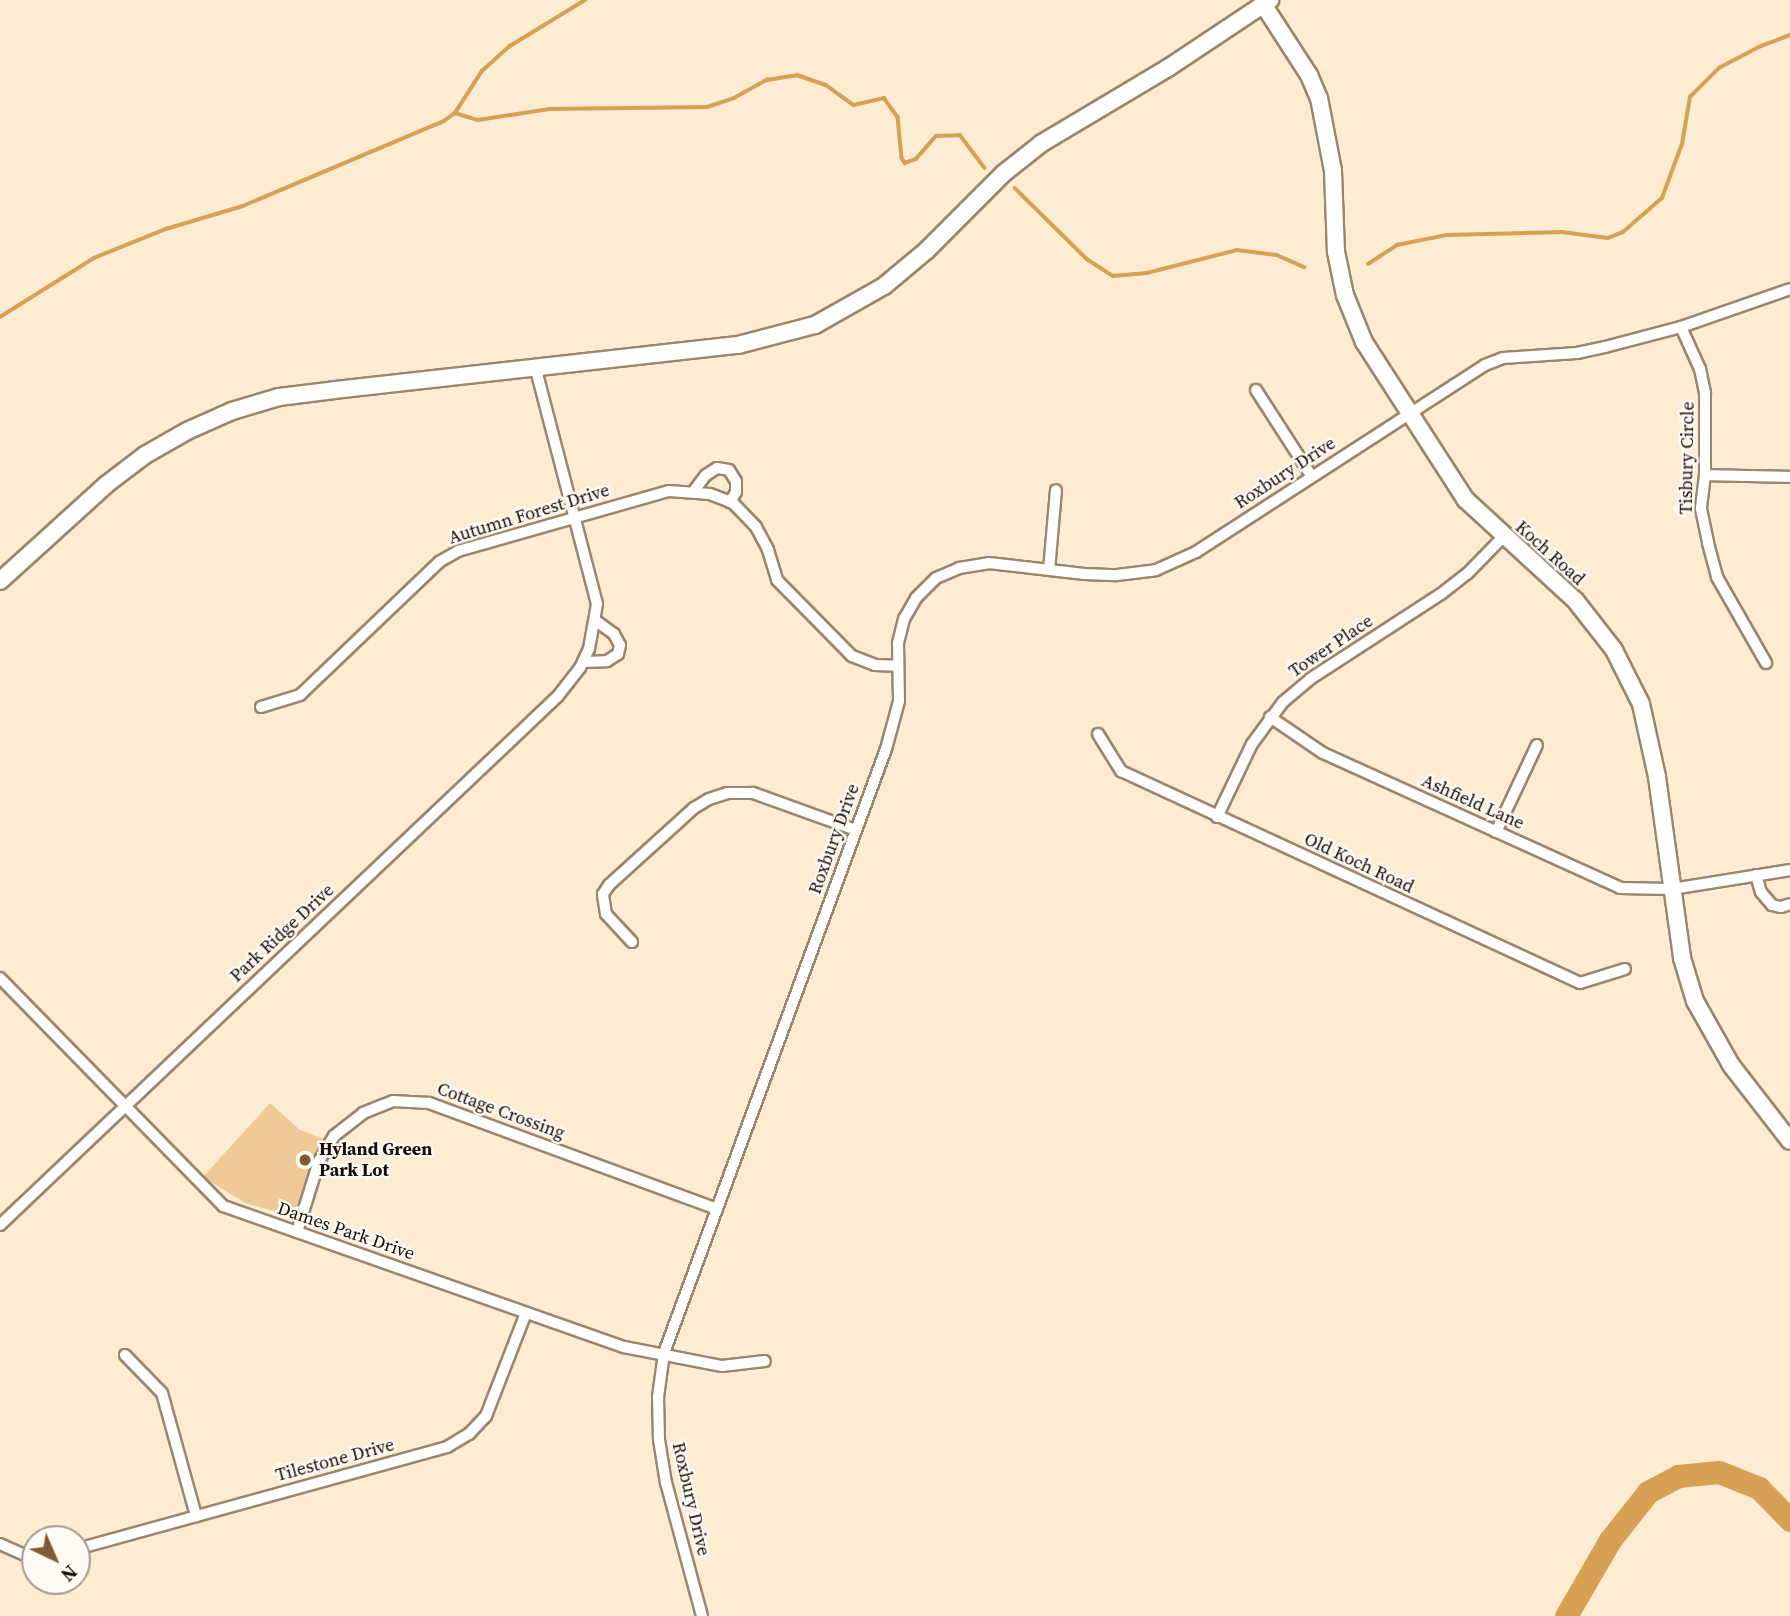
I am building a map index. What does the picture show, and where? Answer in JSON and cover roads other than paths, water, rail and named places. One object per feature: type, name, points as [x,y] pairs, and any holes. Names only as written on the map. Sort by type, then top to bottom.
[{"type":"main road","points":[[0,581],[107,484],[145,455],[187,431],[232,411],[279,397],[536,370],[738,345],[815,325],[884,286],[918,257],[1004,173],[1042,143],[1168,68],[1266,2]]},
{"type":"main road","name":"Koch Road","points":[[1266,2],[1309,75],[1322,110],[1333,171],[1336,252],[1345,295],[1364,342],[1465,499],[1503,537],[1575,600],[1614,650],[1641,704],[1657,777],[1682,958],[1695,1001],[1731,1065],[1790,1141]]},
{"type":"street","name":"Roxbury Drive","points":[[702,1616],[666,1483],[659,1440],[658,1397],[664,1353],[892,729],[899,701],[898,643],[904,619],[916,598],[936,578],[959,568],[989,563],[1117,575],[1156,570],[1196,552],[1485,365],[1503,358],[1577,353],[1681,327],[1790,289]]},
{"type":"street","name":"Tisbury Circle","points":[[1681,327],[1700,369],[1705,393],[1705,475],[1701,509],[1717,577],[1766,663]]},
{"type":"street","name":"Park Ridge Drive","points":[[0,1225],[558,696],[583,662],[589,649],[597,604],[592,575],[536,370]]},
{"type":"street","points":[[1256,390],[1312,477]]},
{"type":"street","points":[[693,492],[706,475],[717,468],[729,470],[736,481],[736,492],[730,502]]},
{"type":"street","points":[[1705,475],[1790,477]]},
{"type":"street","points":[[1049,570],[1056,490]]},
{"type":"street","name":"Autumn Forest Drive","points":[[261,706],[300,695],[439,562],[458,551],[669,491],[693,492],[730,502],[756,527],[768,550],[777,580],[852,656],[875,665],[898,666]]},
{"type":"street","name":"Tower Place","points":[[1217,817],[1252,744],[1270,717],[1310,680],[1467,574],[1503,537]]},
{"type":"street","points":[[583,662],[607,661],[618,654],[620,645],[614,634],[595,620]]},
{"type":"street","name":"Ashfield Lane","points":[[1270,717],[1323,753],[1620,888],[1672,889],[1790,870]]},
{"type":"street","name":"Old Koch Road","points":[[1098,734],[1121,771],[1580,983],[1625,969]]},
{"type":"street","points":[[1496,832],[1537,745]]},
{"type":"street","points":[[632,942],[606,914],[603,894],[609,885],[694,808],[709,799],[727,793],[753,793],[856,830]]},
{"type":"street","points":[[1756,875],[1761,892],[1772,905],[1781,907],[1790,904]]},
{"type":"street","name":"Dames Park Drive","points":[[0,978],[223,1206],[624,1346],[722,1366],[765,1362]]},
{"type":"street","name":"Cottage Crossing","points":[[297,1231],[319,1161],[334,1136],[363,1113],[393,1101],[429,1103],[717,1209]]},
{"type":"street","name":"Tilestone Drive","points":[[91,1545],[447,1447],[469,1434],[486,1416],[526,1313]]},
{"type":"street","points":[[125,1355],[162,1394],[197,1516]]},
{"type":"street","points":[[0,1544],[21,1553]]},
{"type":"waterway","points":[[0,317],[94,258],[166,229],[243,206],[444,121],[455,113],[482,71],[510,46],[585,0]]},
{"type":"waterway","points":[[1368,264],[1397,245],[1447,235],[1562,232],[1608,238],[1623,232],[1662,198],[1682,144],[1690,97],[1719,68],[1759,47],[1790,35]]},
{"type":"waterway","points":[[455,113],[478,120],[550,109],[707,107],[734,98],[767,80],[797,75],[826,85],[854,105],[884,98],[898,117],[902,158],[905,163],[916,159],[936,136],[960,135],[985,168]]},
{"type":"waterway","points":[[1015,188],[1087,259],[1113,276],[1147,273],[1237,250],[1277,255],[1304,267]]},
{"type":"waterway","points":[[1566,1616],[1610,1540],[1648,1492],[1678,1476],[1719,1472],[1759,1488],[1790,1520]]},
{"type":"place","name":"Hyland Green Park Lot","points":[[305,1160]]}]
